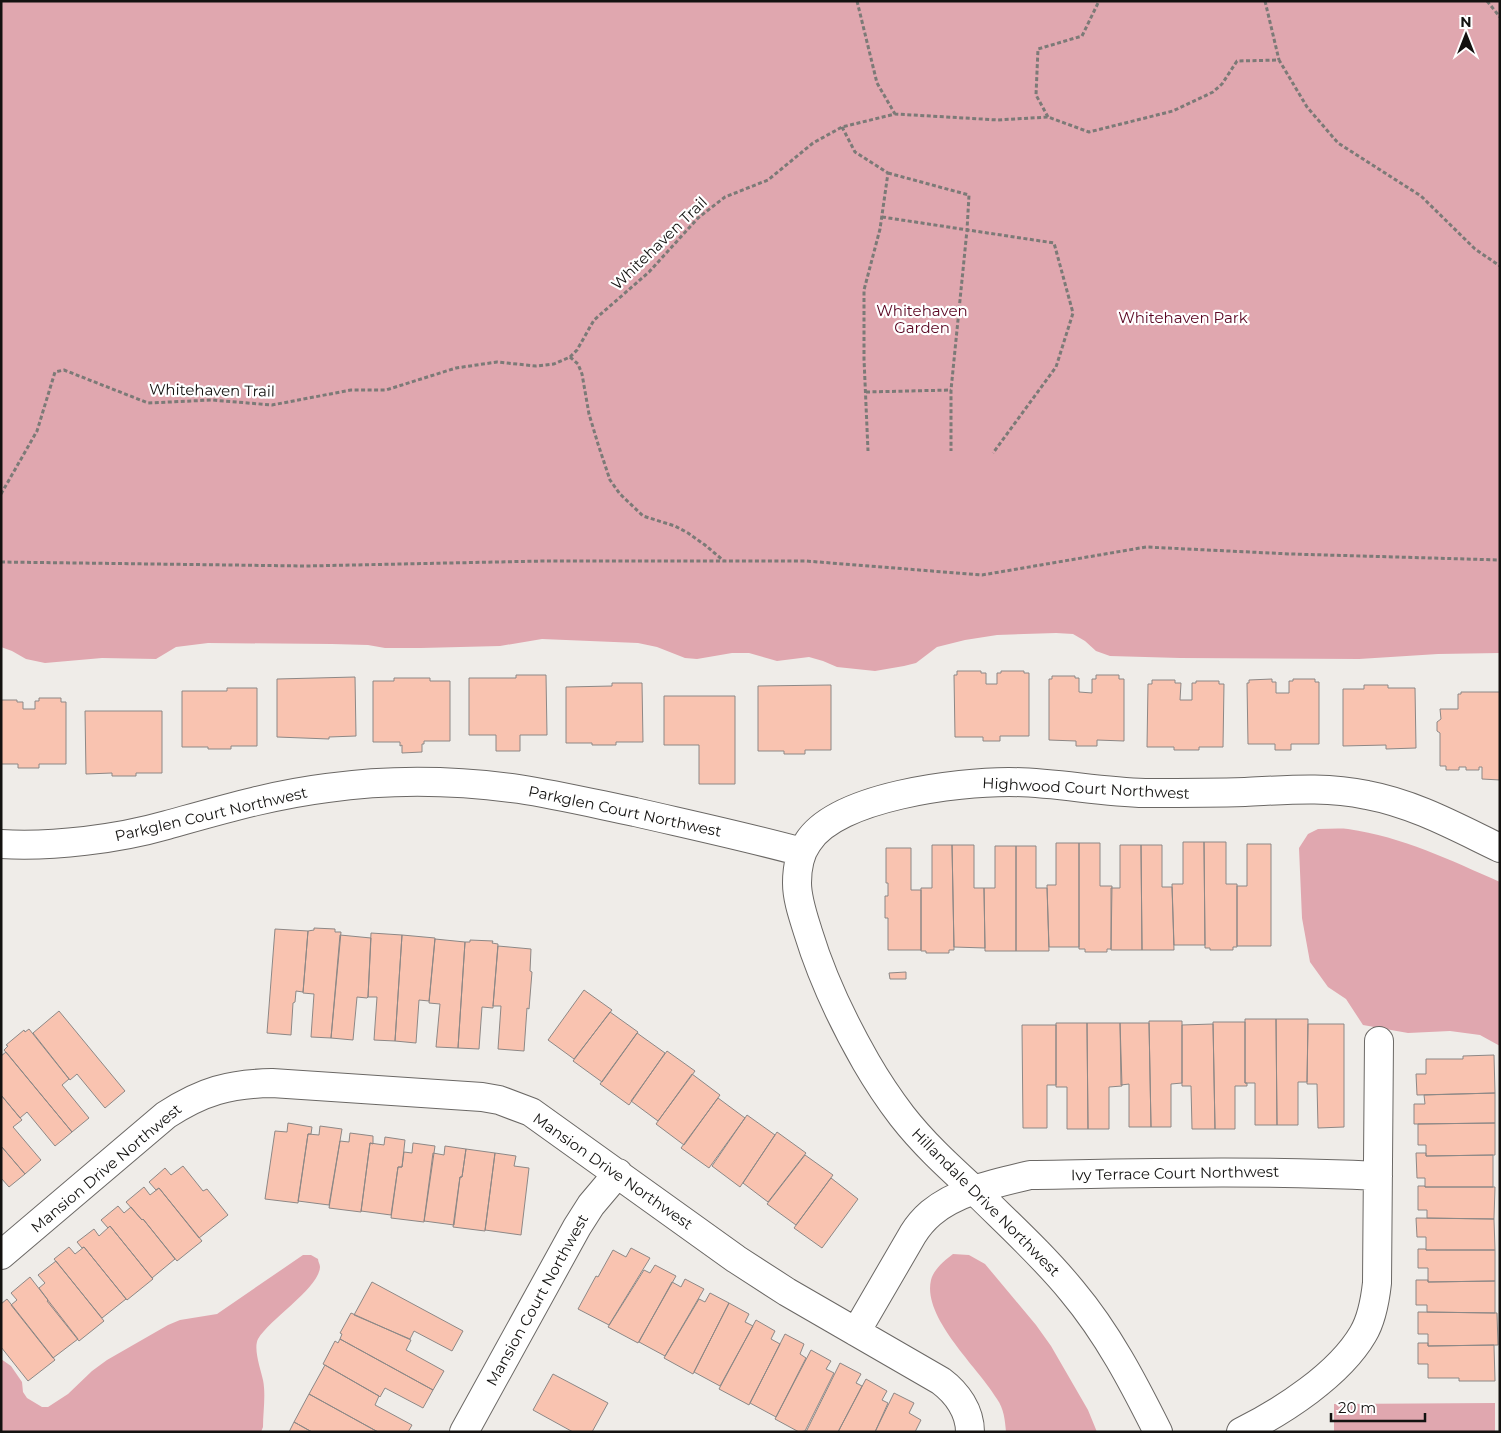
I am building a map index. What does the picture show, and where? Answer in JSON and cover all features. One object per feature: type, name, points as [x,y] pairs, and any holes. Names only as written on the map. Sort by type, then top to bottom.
[{"type":"street","name":"Parkglen Court Northwest","points":[[1,844],[48,844],[111,837],[167,825],[242,804],[306,791],[350,785],[429,782],[482,785],[552,795],[745,836],[802,852]]},
{"type":"street","name":"Highwood Court Northwest","points":[[802,852],[817,830],[830,821],[860,807],[933,788],[990,782],[1032,782],[1136,792],[1193,794],[1314,788],[1340,791],[1367,795],[1418,809],[1451,823],[1500,848]]},
{"type":"street","name":"Hillandale Drive Northwest","points":[[802,852],[798,874],[798,894],[815,955],[826,986],[841,1017],[882,1089],[902,1116],[934,1153],[1045,1260],[1076,1295],[1094,1319],[1127,1371],[1158,1432]]},
{"type":"street","points":[[1242,1432],[1283,1408],[1324,1378],[1343,1361],[1364,1333],[1373,1309],[1377,1283],[1379,1041]]},
{"type":"street","name":"Mansion Drive Northwest","points":[[1,1255],[166,1114],[185,1102],[206,1093],[238,1085],[272,1083],[482,1097],[499,1100],[531,1112],[736,1259],[787,1292],[856,1332]]},
{"type":"street","name":"Ivy Terrace Court Northwest","points":[[974,1191],[1030,1175],[1274,1172],[1378,1176]]},
{"type":"street","name":"Mansion Court Northwest","points":[[464,1432],[577,1227],[591,1205],[618,1174]]},
{"type":"street","points":[[970,1432],[964,1407],[950,1388],[856,1332],[912,1234],[921,1222],[941,1205],[953,1198],[974,1191]]},
{"type":"path","points":[[857,1],[878,83],[895,114]]},
{"type":"path","points":[[1048,117],[1036,95],[1038,49],[1082,36],[1099,1]]},
{"type":"path","points":[[1265,1],[1279,60],[1307,107],[1338,143],[1421,196],[1475,249],[1500,266]]},
{"type":"path","points":[[1487,1],[1500,17]]},
{"type":"path","name":"Whitehaven Trail","points":[[1,494],[37,431],[55,372],[64,370],[148,403],[212,400],[272,405],[351,390],[386,390],[456,368],[497,362],[536,366],[554,364],[570,357],[577,350],[594,320],[649,272],[698,218],[724,198],[768,180],[813,143],[842,127],[895,114],[998,120],[1048,117],[1090,132],[1174,111],[1213,92],[1222,84],[1238,61],[1279,60]]},
{"type":"path","points":[[842,127],[855,152],[888,173],[969,195],[951,390],[951,451]]},
{"type":"path","points":[[868,451],[864,359],[864,290],[880,229],[888,173]]},
{"type":"path","points":[[882,217],[1054,243],[1073,313],[1056,367],[993,453]]},
{"type":"path","points":[[570,357],[578,364],[582,374],[589,414],[598,444],[610,480],[620,494],[643,516],[675,526],[688,533],[724,561]]},
{"type":"path","points":[[866,392],[951,390]]},
{"type":"path","points":[[1,562],[306,566],[544,561],[806,561],[982,575],[1146,547],[1291,554],[1500,560]]},
{"type":"green space","name":"Whitehaven Park","points":[[1,1],[1500,1],[1500,653],[1438,654],[1359,659],[1110,656],[1096,651],[1085,641],[1073,634],[1056,633],[997,635],[965,640],[937,647],[916,663],[875,671],[837,667],[809,657],[777,661],[749,653],[732,653],[697,659],[685,658],[657,647],[638,643],[542,639],[500,646],[421,648],[385,648],[368,645],[332,644],[208,643],[176,647],[156,659],[102,658],[45,663],[26,659],[1,647]]},
{"type":"green space","points":[[1318,829],[1348,829],[1407,843],[1500,882],[1500,1046],[1480,1035],[1450,1031],[1408,1033],[1363,1025],[1346,999],[1328,987],[1310,962],[1302,918],[1299,848],[1308,834]]},
{"type":"green space","points":[[953,1254],[969,1255],[985,1264],[1036,1325],[1051,1346],[1088,1410],[1097,1432],[1006,1432],[1004,1415],[999,1403],[954,1342],[935,1310],[931,1295],[932,1276],[943,1262]]},
{"type":"green space","points":[[303,1255],[311,1255],[318,1259],[320,1267],[318,1275],[303,1294],[264,1331],[257,1343],[256,1348],[264,1392],[263,1427],[261,1432],[1,1432],[1,1359],[11,1366],[22,1382],[23,1392],[27,1398],[42,1407],[48,1407],[68,1394],[92,1371],[107,1360],[168,1325],[180,1320],[217,1314]]},
{"type":"green space","points":[[1495,1403],[1495,1432],[1334,1432],[1334,1404]]},
{"type":"building","points":[[957,671],[981,671],[981,673],[986,673],[986,684],[997,684],[997,673],[1001,673],[1001,671],[1024,671],[1024,673],[1029,673],[1029,736],[1000,736],[1000,741],[983,741],[983,737],[955,737],[954,675],[957,675]]},
{"type":"building","points":[[516,675],[546,675],[547,735],[520,735],[520,751],[496,751],[496,735],[469,735],[469,678],[516,678]]},
{"type":"building","points":[[1096,675],[1119,675],[1119,679],[1124,679],[1124,741],[1097,740],[1097,746],[1076,746],[1076,741],[1049,740],[1049,679],[1052,679],[1052,676],[1075,676],[1075,678],[1079,678],[1079,692],[1092,693],[1092,679],[1096,679]]},
{"type":"building","points":[[355,677],[356,736],[329,737],[329,739],[277,737],[277,679]]},
{"type":"building","points":[[394,678],[430,678],[430,681],[450,681],[450,741],[424,741],[422,752],[402,753],[400,742],[373,742],[373,681],[394,681]]},
{"type":"building","points":[[1272,679],[1272,682],[1276,682],[1276,693],[1289,693],[1289,681],[1293,681],[1293,679],[1315,679],[1315,682],[1319,682],[1319,744],[1291,744],[1291,750],[1275,750],[1275,744],[1248,744],[1247,683],[1249,683],[1249,680]]},
{"type":"building","points":[[1152,680],[1175,680],[1175,683],[1181,683],[1180,700],[1192,700],[1192,683],[1196,683],[1196,681],[1219,681],[1219,684],[1224,684],[1223,747],[1199,747],[1199,750],[1174,750],[1174,747],[1147,747],[1148,684],[1152,684]]},
{"type":"building","points":[[612,683],[642,683],[643,742],[616,742],[616,745],[566,743],[566,687],[612,686]]},
{"type":"building","points":[[831,685],[831,750],[805,750],[805,754],[784,754],[784,751],[758,751],[758,686]]},
{"type":"building","points":[[1364,685],[1388,685],[1388,688],[1415,688],[1416,748],[1386,749],[1386,745],[1343,746],[1343,689],[1364,689]]},
{"type":"building","points":[[227,688],[257,688],[257,746],[231,746],[231,749],[182,747],[182,691],[227,691]]},
{"type":"building","points":[[1461,692],[1500,692],[1500,780],[1482,779],[1482,767],[1479,767],[1479,770],[1466,770],[1466,767],[1459,767],[1459,770],[1446,770],[1446,766],[1440,766],[1440,733],[1437,731],[1437,722],[1441,719],[1440,709],[1458,709],[1458,694],[1461,694]]},
{"type":"building","points":[[664,696],[735,696],[735,784],[699,784],[699,745],[664,745]]},
{"type":"building","points":[[39,698],[61,698],[61,702],[66,702],[66,764],[39,764],[39,768],[18,768],[18,764],[1,764],[1,700],[17,700],[17,702],[23,702],[23,709],[35,709],[35,701],[39,701]]},
{"type":"building","points":[[85,711],[162,711],[162,773],[136,773],[136,776],[112,776],[112,773],[86,774]]},
{"type":"building","points":[[1183,842],[1204,842],[1205,945],[1174,945],[1172,884],[1183,884]]},
{"type":"building","points":[[1204,842],[1226,842],[1226,884],[1237,884],[1237,947],[1233,947],[1233,950],[1210,950],[1210,948],[1205,948]]},
{"type":"building","points":[[1056,843],[1079,843],[1079,947],[1049,947],[1047,885],[1056,885]]},
{"type":"building","points":[[1079,843],[1100,843],[1100,886],[1112,886],[1111,949],[1107,949],[1107,952],[1085,952],[1085,949],[1079,949]]},
{"type":"building","points":[[1247,844],[1271,844],[1271,946],[1237,946],[1237,886],[1247,886]]},
{"type":"building","points":[[932,845],[952,845],[954,950],[949,950],[949,953],[926,953],[926,951],[921,951],[921,888],[932,888]]},
{"type":"building","points":[[952,845],[974,845],[974,888],[984,888],[985,948],[954,947]]},
{"type":"building","points":[[1120,845],[1141,845],[1142,950],[1111,950],[1111,888],[1120,888]]},
{"type":"building","points":[[1141,845],[1162,845],[1162,887],[1172,887],[1174,950],[1142,950]]},
{"type":"building","points":[[995,846],[1016,846],[1016,951],[985,951],[984,888],[995,888]]},
{"type":"building","points":[[1016,846],[1036,846],[1036,888],[1047,888],[1049,951],[1016,951]]},
{"type":"building","points":[[886,848],[911,848],[911,890],[921,890],[921,950],[888,950],[888,918],[885,918],[885,896],[888,896]]},
{"type":"building","points":[[314,928],[335,929],[335,932],[341,932],[331,1038],[311,1037],[314,994],[303,993],[308,931],[314,930]]},
{"type":"building","points":[[275,929],[308,931],[303,992],[296,991],[295,1002],[293,1003],[291,1035],[267,1033]]},
{"type":"building","points":[[371,933],[402,935],[395,1041],[374,1040],[377,997],[368,997]]},
{"type":"building","points":[[340,935],[371,938],[368,997],[357,997],[353,1040],[331,1038]]},
{"type":"building","points":[[402,935],[435,938],[429,1001],[419,1000],[416,1043],[395,1041]]},
{"type":"building","points":[[435,939],[465,942],[458,1048],[436,1047],[440,1004],[429,1003]]},
{"type":"building","points":[[470,940],[493,941],[492,943],[498,944],[493,1008],[482,1007],[479,1049],[458,1048],[465,942],[470,942]]},
{"type":"building","points":[[498,946],[531,949],[530,971],[532,972],[524,1051],[498,1049],[501,1006],[493,1006]]},
{"type":"building","points":[[906,972],[906,979],[890,979],[889,973]]},
{"type":"building","points":[[584,990],[612,1010],[574,1059],[548,1040]]},
{"type":"building","points":[[59,1011],[125,1091],[105,1108],[77,1074],[70,1080],[33,1033]]},
{"type":"building","points":[[610,1012],[638,1032],[602,1082],[573,1061]]},
{"type":"building","points":[[1245,1019],[1276,1019],[1277,1125],[1255,1125],[1255,1083],[1245,1083]]},
{"type":"building","points":[[1276,1019],[1308,1019],[1307,1082],[1298,1082],[1298,1125],[1277,1125]]},
{"type":"building","points":[[1149,1021],[1182,1021],[1182,1083],[1171,1084],[1171,1127],[1151,1127]]},
{"type":"building","points":[[1213,1022],[1245,1022],[1245,1083],[1247,1083],[1247,1086],[1235,1086],[1235,1129],[1215,1129]]},
{"type":"building","points":[[1056,1023],[1087,1023],[1088,1129],[1067,1129],[1067,1087],[1056,1087]]},
{"type":"building","points":[[1087,1023],[1120,1023],[1122,1086],[1109,1087],[1109,1129],[1088,1129]]},
{"type":"building","points":[[1120,1023],[1149,1023],[1151,1127],[1129,1127],[1129,1084],[1121,1085]]},
{"type":"building","points":[[1213,1024],[1215,1129],[1192,1129],[1191,1086],[1182,1086],[1182,1025]]},
{"type":"building","points":[[1308,1024],[1344,1024],[1344,1127],[1318,1128],[1317,1084],[1307,1084]]},
{"type":"building","points":[[1022,1025],[1056,1025],[1056,1085],[1047,1085],[1047,1128],[1023,1128]]},
{"type":"building","points":[[29,1029],[69,1079],[62,1085],[89,1118],[72,1132],[4,1050],[8,1046],[6,1045],[24,1030],[25,1032]]},
{"type":"building","points":[[637,1033],[665,1053],[629,1105],[600,1084]]},
{"type":"building","points":[[667,1051],[695,1071],[658,1121],[631,1101]]},
{"type":"building","points":[[6,1052],[72,1132],[55,1146],[27,1112],[20,1118],[1,1095],[1,1056]]},
{"type":"building","points":[[1494,1055],[1495,1093],[1417,1095],[1416,1074],[1426,1074],[1426,1059],[1463,1059],[1463,1056]]},
{"type":"building","points":[[692,1074],[720,1095],[684,1145],[656,1124]]},
{"type":"building","points":[[1495,1093],[1495,1123],[1414,1124],[1414,1104],[1425,1104],[1424,1095]]},
{"type":"building","points":[[1,1095],[22,1120],[13,1127],[41,1160],[25,1174],[1,1146]]},
{"type":"building","points":[[718,1098],[745,1118],[709,1168],[681,1148]]},
{"type":"building","points":[[747,1115],[775,1135],[740,1187],[712,1166]]},
{"type":"building","points":[[288,1123],[312,1127],[311,1134],[308,1134],[298,1203],[265,1199],[275,1131],[287,1132]]},
{"type":"building","points":[[1495,1123],[1495,1155],[1426,1156],[1426,1145],[1418,1145],[1418,1124]]},
{"type":"building","points":[[320,1126],[342,1129],[329,1205],[298,1201],[308,1134],[319,1135]]},
{"type":"building","points":[[777,1132],[806,1153],[768,1202],[743,1183]]},
{"type":"building","points":[[350,1133],[373,1136],[373,1144],[370,1143],[361,1212],[329,1208],[340,1141],[349,1142]]},
{"type":"building","points":[[385,1137],[405,1140],[402,1167],[398,1167],[391,1215],[361,1211],[370,1143],[384,1145]]},
{"type":"building","points":[[413,1143],[435,1146],[424,1222],[391,1218],[398,1167],[402,1167],[404,1152],[412,1153]]},
{"type":"building","points":[[1,1146],[25,1174],[9,1187],[1,1178]]},
{"type":"building","points":[[445,1146],[466,1149],[462,1177],[460,1177],[454,1225],[424,1221],[433,1153],[444,1155]]},
{"type":"building","points":[[466,1149],[495,1153],[485,1231],[453,1227]]},
{"type":"building","points":[[495,1153],[516,1156],[514,1166],[529,1168],[521,1235],[485,1230]]},
{"type":"building","points":[[1416,1153],[1426,1153],[1426,1156],[1493,1155],[1493,1187],[1425,1187],[1425,1178],[1417,1178]]},
{"type":"building","points":[[805,1155],[833,1175],[796,1225],[767,1204]]},
{"type":"building","points":[[183,1166],[203,1191],[207,1189],[228,1215],[199,1238],[159,1188],[156,1190],[149,1182],[165,1168],[171,1175]]},
{"type":"building","points":[[831,1178],[858,1199],[822,1248],[794,1228]]},
{"type":"building","points":[[1418,1186],[1495,1187],[1494,1219],[1427,1218],[1427,1210],[1418,1210]]},
{"type":"building","points":[[144,1187],[150,1195],[159,1188],[202,1241],[177,1261],[143,1219],[126,1202]]},
{"type":"building","points":[[118,1206],[124,1213],[131,1207],[175,1259],[152,1278],[110,1226],[108,1228],[101,1220]]},
{"type":"building","points":[[1416,1218],[1494,1219],[1495,1250],[1426,1250],[1426,1237],[1417,1237]]},
{"type":"building","points":[[110,1226],[153,1279],[127,1300],[84,1247],[82,1248],[77,1242],[94,1229],[99,1236]]},
{"type":"building","points":[[69,1247],[75,1254],[84,1247],[126,1299],[102,1318],[54,1259]]},
{"type":"building","points":[[631,1248],[650,1258],[609,1325],[578,1309],[613,1250],[626,1257]]},
{"type":"building","points":[[1418,1249],[1495,1250],[1495,1281],[1428,1282],[1428,1268],[1418,1268]]},
{"type":"building","points":[[56,1261],[104,1321],[79,1341],[39,1288],[45,1283],[38,1275]]},
{"type":"building","points":[[655,1265],[676,1276],[638,1343],[608,1327],[644,1270],[650,1273]]},
{"type":"building","points":[[30,1277],[78,1339],[53,1358],[11,1305],[17,1300],[11,1293]]},
{"type":"building","points":[[685,1279],[704,1289],[665,1356],[639,1342],[672,1282],[681,1287]]},
{"type":"building","points":[[1416,1280],[1428,1280],[1428,1282],[1495,1281],[1495,1313],[1427,1312],[1427,1305],[1416,1305]]},
{"type":"building","points":[[372,1282],[463,1331],[452,1351],[414,1331],[410,1339],[354,1315]]},
{"type":"building","points":[[710,1293],[729,1303],[693,1374],[664,1358],[699,1299],[705,1302]]},
{"type":"building","points":[[7,1299],[55,1360],[28,1381],[1,1347],[1,1304]]},
{"type":"building","points":[[729,1303],[749,1314],[745,1322],[753,1326],[720,1386],[694,1372]]},
{"type":"building","points":[[1418,1312],[1497,1313],[1498,1345],[1428,1346],[1428,1334],[1418,1334]]},
{"type":"building","points":[[351,1313],[411,1340],[406,1350],[444,1371],[433,1390],[340,1339],[342,1334],[340,1333]]},
{"type":"building","points":[[756,1320],[775,1331],[771,1339],[780,1344],[749,1405],[719,1389]]},
{"type":"building","points":[[785,1334],[804,1344],[800,1354],[806,1358],[776,1417],[750,1403]]},
{"type":"building","points":[[340,1339],[433,1390],[423,1408],[385,1388],[380,1397],[323,1364],[335,1341],[338,1343]]},
{"type":"building","points":[[1418,1343],[1428,1343],[1428,1346],[1494,1345],[1495,1381],[1459,1381],[1459,1378],[1428,1378],[1428,1364],[1418,1364]]},
{"type":"building","points":[[811,1350],[831,1361],[826,1369],[834,1373],[805,1431],[799,1432],[775,1419]]},
{"type":"building","points":[[840,1363],[861,1374],[856,1383],[862,1386],[838,1432],[806,1432]]},
{"type":"building","points":[[325,1365],[379,1396],[375,1405],[412,1425],[408,1432],[378,1432],[309,1394]]},
{"type":"building","points":[[553,1374],[608,1403],[592,1432],[573,1432],[533,1410]]},
{"type":"building","points":[[866,1379],[887,1391],[882,1400],[888,1403],[875,1432],[838,1432]]},
{"type":"building","points":[[894,1393],[914,1403],[909,1413],[921,1420],[915,1432],[875,1432]]},
{"type":"building","points":[[309,1394],[378,1432],[312,1432],[294,1422]]},
{"type":"building","points":[[294,1422],[312,1432],[289,1432]]},
{"type":"park label","name":"Whitehaven Garden","points":[[922,318]]}]
